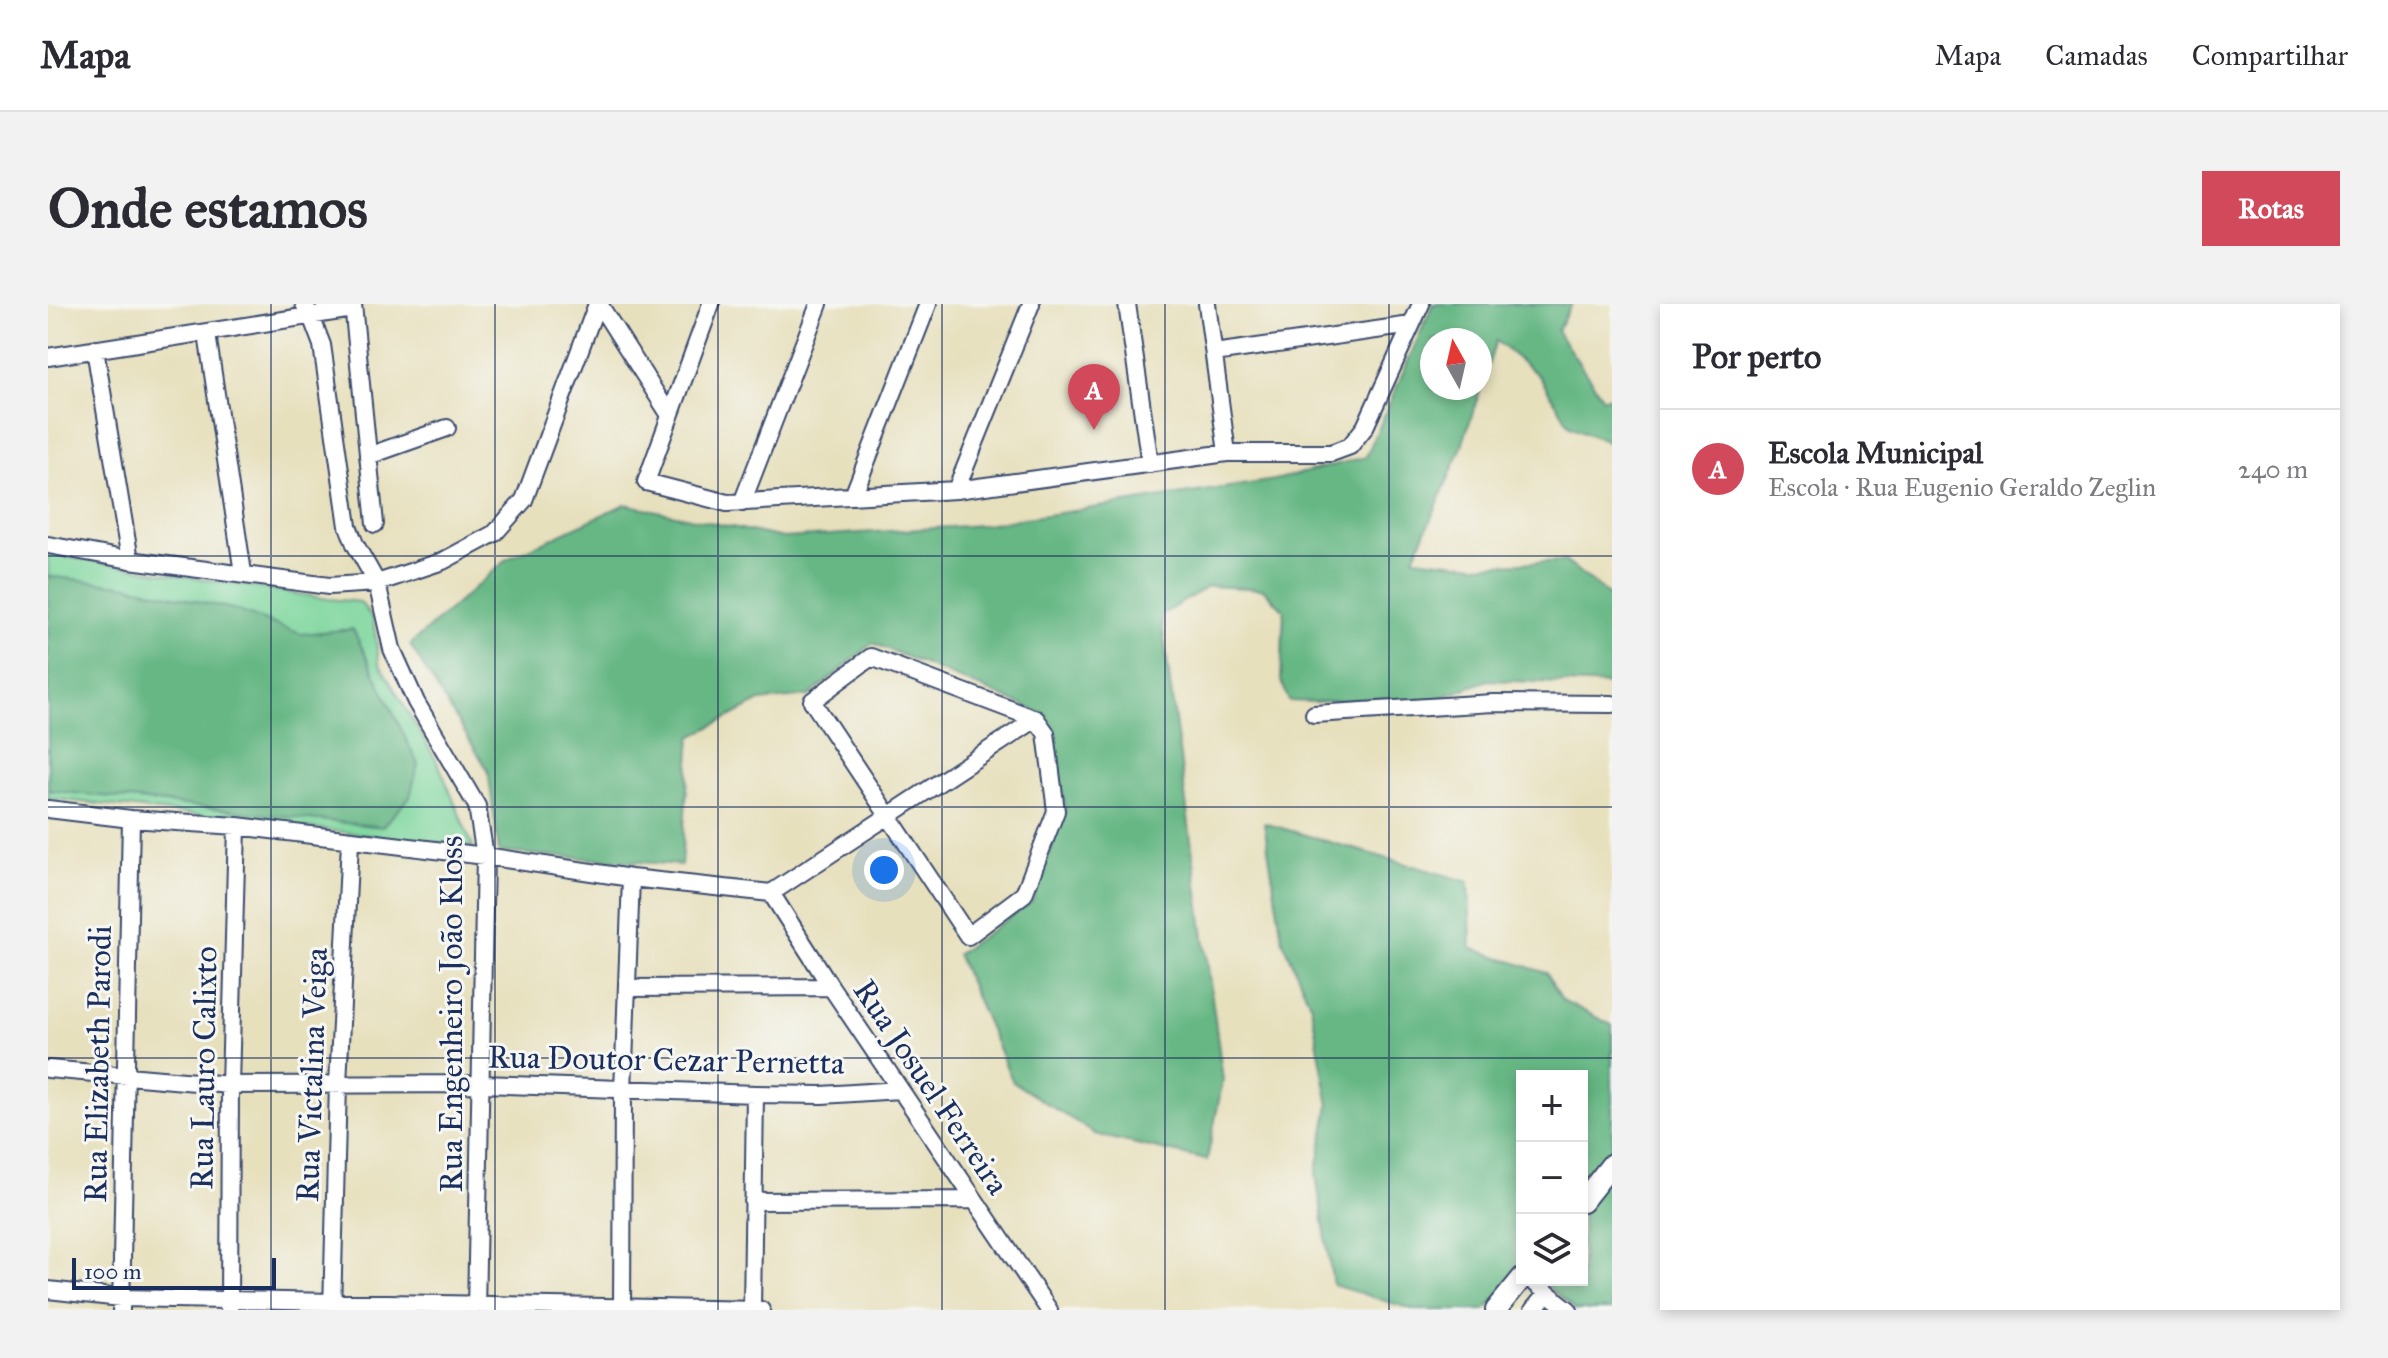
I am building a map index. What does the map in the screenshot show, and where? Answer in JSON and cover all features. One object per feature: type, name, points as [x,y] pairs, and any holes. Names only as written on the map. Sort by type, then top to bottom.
[{"type":"main road","points":[[1588,1194],[1612,1164]]},
{"type":"main road","points":[[1496,1310],[1516,1285]]},
{"type":"street","points":[[598,304],[669,414]]},
{"type":"street","points":[[48,545],[130,560],[329,586],[377,583],[443,561],[495,533],[524,500],[598,304]]},
{"type":"street","points":[[711,304],[646,482],[727,503],[956,490],[1227,453],[1331,453],[1350,446],[1365,427],[1421,304]]},
{"type":"street","points":[[742,503],[819,304]]},
{"type":"street","points":[[853,496],[928,304]]},
{"type":"street","points":[[956,490],[1031,304]]},
{"type":"street","points":[[1127,304],[1150,464]]},
{"type":"street","points":[[1207,304],[1227,453]]},
{"type":"street","points":[[48,357],[207,334],[308,310],[353,307],[375,524]]},
{"type":"street","name":"Rua Engenheiro João Kloss","points":[[308,310],[322,345],[348,526],[377,583],[392,649],[416,702],[477,806],[485,856],[476,1306]]},
{"type":"street","points":[[1214,353],[1411,325]]},
{"type":"street","points":[[207,334],[243,573]]},
{"type":"street","points":[[95,349],[130,560]]},
{"type":"street","points":[[368,456],[447,428]]},
{"type":"street","points":[[871,657],[1036,719],[1046,733],[1056,811],[1024,894],[968,936],[812,701],[871,657]]},
{"type":"street","points":[[1314,714],[1493,703],[1612,704]]},
{"type":"street","points":[[48,809],[131,819],[237,826],[485,856],[631,878],[771,893],[1036,719]]},
{"type":"street","name":"Rua Elizabeth Parodi","points":[[121,1304],[131,819]]},
{"type":"street","name":"Rua Lauro Calixto","points":[[229,1306],[230,1085],[237,826]]},
{"type":"street","name":"Rua Victalina Veiga","points":[[332,1306],[338,1084],[350,842]]},
{"type":"street","points":[[622,1309],[623,1091],[631,878]]},
{"type":"street","name":"Rua Josuel Ferreira","points":[[771,893],[1049,1310]]},
{"type":"street","points":[[627,988],[831,987]]},
{"type":"street","name":"Rua Doutor Cezar Pernetta","points":[[48,1069],[230,1085],[482,1084],[623,1091],[822,1095],[900,1090]]},
{"type":"street","points":[[752,1310],[755,1094]]},
{"type":"street","points":[[753,1201],[973,1200]]},
{"type":"street","points":[[1538,1286],[1569,1310]]},
{"type":"street","points":[[48,1290],[121,1304],[761,1310]]},
{"type":"street","points":[[1533,1310],[1547,1293]]},
{"type":"green space","points":[[1433,304],[1572,304],[1557,331],[1603,398],[1612,396],[1612,444],[1570,426],[1539,376],[1496,341],[1492,353],[1492,328],[1422,328]]},
{"type":"green space","points":[[1420,334],[1420,400],[1477,400],[1461,449],[1414,558],[1476,565],[1565,561],[1612,598],[1612,685],[1488,680],[1435,700],[1376,698],[1289,701],[1281,680],[1284,610],[1263,589],[1209,586],[1161,615],[1223,1080],[1207,1160],[1097,1135],[1013,1082],[957,954],[1032,902],[1066,808],[1046,715],[873,643],[809,696],[760,701],[691,737],[681,865],[499,852],[488,770],[410,645],[507,559],[625,504],[783,538],[981,525],[1275,480],[1366,457]]},
{"type":"green space","points":[[48,554],[360,602],[373,619],[379,663],[439,765],[473,847],[48,798]]},
{"type":"green space","points":[[48,576],[129,586],[233,609],[301,634],[353,629],[418,764],[410,797],[382,827],[48,790]]},
{"type":"green space","points":[[1264,823],[1469,882],[1471,948],[1547,973],[1562,1000],[1612,1025],[1612,1310],[1576,1310],[1547,1286],[1588,1286],[1588,1070],[1516,1070],[1516,1281],[1485,1310],[1415,1310],[1333,1285],[1316,1175],[1329,1106],[1311,1006],[1282,938]]},
{"type":"place","name":"Escola Municipal","points":[[1094,430]]}]
